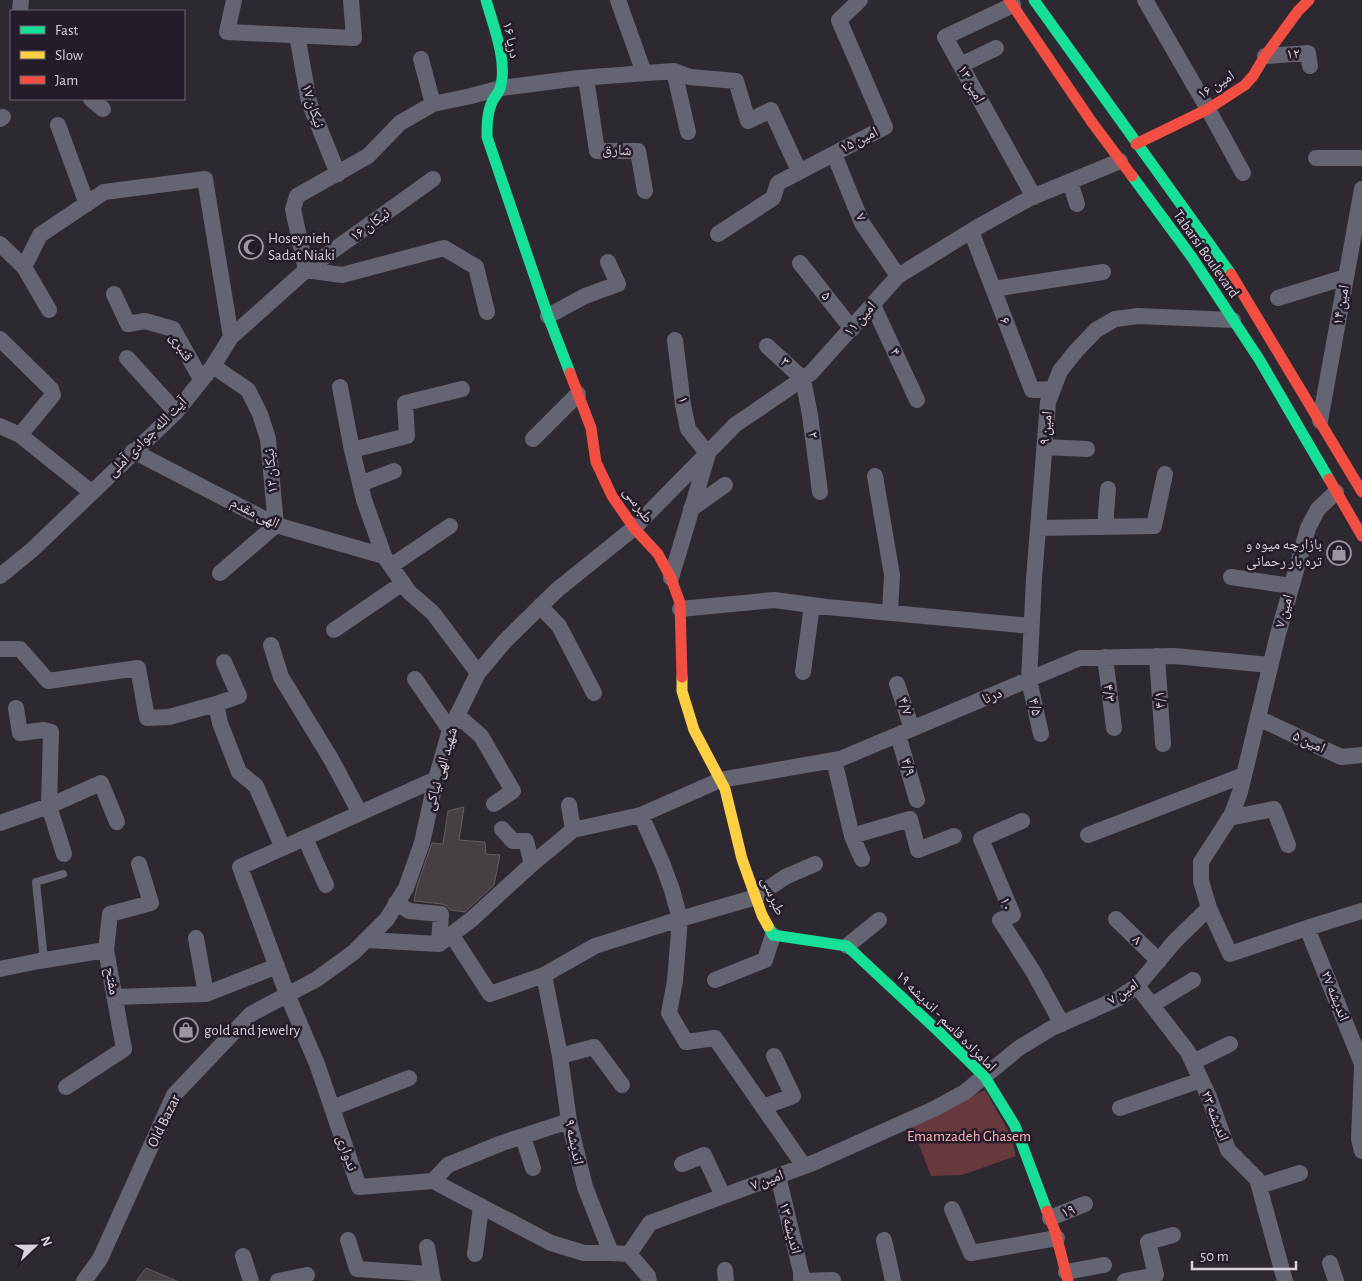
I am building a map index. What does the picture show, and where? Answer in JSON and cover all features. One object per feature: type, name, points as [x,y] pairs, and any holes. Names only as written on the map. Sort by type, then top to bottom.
[{"type":"street","points":[[234,0],[227,32],[354,38],[352,0]]},
{"type":"street","name":"دریا ۱۶","points":[[486,0],[500,54],[503,74],[501,88]]},
{"type":"street","points":[[618,0],[644,73]]},
{"type":"street","name":"Tabarsi Boulevard","points":[[1034,0],[1227,268],[1362,492]]},
{"type":"street","points":[[1145,0],[1243,173]]},
{"type":"street","name":"امین ۱۵","points":[[718,234],[773,198],[778,183],[885,127],[839,20],[857,1]]},
{"type":"street","name":"Tabarsi Boulevard","points":[[1011,3],[1091,121],[1191,256],[1259,359],[1362,536]]},
{"type":"street","name":"امین ۱۳","points":[[1011,3],[945,37],[1034,197]]},
{"type":"street","name":"امین ۱۶","points":[[1136,144],[1208,109],[1245,85],[1254,76],[1298,4]]},
{"type":"street","name":"نیکان ۱۷","points":[[297,35],[309,102],[338,174]]},
{"type":"street","points":[[961,65],[996,48]]},
{"type":"street","name":"۱۲","points":[[1265,56],[1308,53],[1310,66]]},
{"type":"street","points":[[421,59],[434,104]]},
{"type":"street","points":[[674,71],[688,132]]},
{"type":"street","points":[[487,312],[476,267],[444,248],[342,275],[306,270],[293,209],[296,196],[368,156],[400,123],[434,104],[501,88],[586,78],[674,71],[690,77],[736,81],[748,121],[771,110],[799,171]]},
{"type":"street","name":"شارق","points":[[586,78],[597,151],[638,151],[645,192]]},
{"type":"street","name":"طبرسی","points":[[501,88],[492,101],[488,114],[487,137],[548,316],[591,428],[596,462],[612,496],[634,528],[658,554],[671,578],[680,603],[682,691],[694,730],[725,789],[742,859],[762,915],[773,935]]},
{"type":"street","points":[[58,125],[87,204]]},
{"type":"street","name":"۷","points":[[834,154],[862,223],[898,276]]},
{"type":"street","points":[[1316,158],[1362,158]]},
{"type":"street","name":"امین ۱۱","points":[[634,528],[735,425],[811,373],[898,276],[972,231],[1034,197],[1120,161]]},
{"type":"street","points":[[24,267],[40,235],[104,192],[205,179],[231,338]]},
{"type":"street","name":"نیکان ۱۶","points":[[306,270],[433,179]]},
{"type":"street","points":[[1070,182],[1078,204]]},
{"type":"street","name":"امین ۱۴","points":[[1320,420],[1346,277],[1359,220],[1362,189]]},
{"type":"street","name":"۶","points":[[972,231],[1032,390],[1054,389]]},
{"type":"street","points":[[0,244],[24,267],[49,310]]},
{"type":"street","points":[[548,316],[585,296],[618,284],[608,262]]},
{"type":"street","name":"۵","points":[[800,263],[852,329]]},
{"type":"street","name":"آیت الله جوادی آملی","points":[[0,576],[32,550],[133,451],[176,412],[213,366],[231,338],[306,270]]},
{"type":"street","points":[[993,289],[1103,272]]},
{"type":"street","points":[[1278,298],[1346,277]]},
{"type":"street","name":"قنبری","points":[[114,294],[128,324],[145,321],[173,329],[201,379]]},
{"type":"street","name":"۴","points":[[873,304],[917,400]]},
{"type":"street","name":"امین ۹","points":[[1029,680],[1031,626],[1048,402],[1060,371],[1096,330],[1115,319],[1138,316],[1233,320]]},
{"type":"street","points":[[0,339],[53,392],[53,395],[20,435]]},
{"type":"street","name":"۱","points":[[675,340],[688,429],[708,454]]},
{"type":"street","name":"۳","points":[[767,346],[803,379]]},
{"type":"street","points":[[127,358],[176,412]]},
{"type":"street","name":"نیکان ۱۲","points":[[213,366],[248,390],[260,414],[268,439],[276,525]]},
{"type":"street","name":"۲","points":[[803,379],[810,415],[820,492]]},
{"type":"street","points":[[340,387],[364,500],[387,561],[409,592],[433,612],[478,673]]},
{"type":"street","points":[[352,450],[407,436],[405,403],[462,389]]},
{"type":"street","points":[[533,439],[578,394]]},
{"type":"street","points":[[0,426],[20,435],[91,492]]},
{"type":"street","points":[[1045,447],[1087,449]]},
{"type":"street","name":"الهی مقدم","points":[[133,451],[276,525],[387,561]]},
{"type":"street","points":[[671,578],[708,454]]},
{"type":"street","points":[[360,484],[394,471]]},
{"type":"street","points":[[1038,528],[1154,526],[1165,474]]},
{"type":"street","points":[[875,476],[892,575],[890,613]]},
{"type":"street","points":[[692,509],[726,484]]},
{"type":"street","points":[[1105,527],[1108,489]]},
{"type":"street","name":"امین ۷","points":[[629,1254],[650,1223],[804,1166],[936,1108],[965,1092],[1020,1048],[1052,1028],[1117,999],[1137,986],[1175,941],[1209,908],[1201,882],[1201,862],[1232,814],[1240,792],[1270,665],[1308,528],[1318,509],[1336,492]]},
{"type":"street","points":[[220,573],[276,525]]},
{"type":"street","points":[[387,561],[450,526]]},
{"type":"street","name":"شهید الهی نیاکی","points":[[287,994],[317,979],[354,952],[387,919],[406,888],[422,843],[436,779],[450,730],[478,673],[505,641],[557,590],[634,528]]},
{"type":"street","points":[[1231,577],[1291,586]]},
{"type":"street","points":[[334,630],[403,583]]},
{"type":"street","points":[[680,609],[774,600],[1031,626]]},
{"type":"street","points":[[803,672],[812,605]]},
{"type":"street","points":[[540,606],[559,626],[594,693]]},
{"type":"street","points":[[271,645],[281,677],[331,759],[360,813]]},
{"type":"street","points":[[0,649],[20,649],[48,681],[138,668],[147,718],[169,717],[239,696],[224,662]]},
{"type":"street","name":"۴/۱","points":[[1157,656],[1163,744]]},
{"type":"street","name":"درنا","points":[[573,830],[641,815],[720,780],[840,759],[1080,658],[1174,656],[1270,665]]},
{"type":"street","name":"۴/۳","points":[[1105,658],[1114,728]]},
{"type":"street","points":[[415,680],[450,730]]},
{"type":"street","name":"۴/۵","points":[[1029,680],[1041,734]]},
{"type":"street","name":"۴/۷","points":[[897,684],[905,732]]},
{"type":"street","points":[[216,704],[220,723],[239,772],[256,786],[283,848],[436,779]]},
{"type":"street","points":[[16,708],[20,733],[44,730],[51,732],[49,806],[64,854]]},
{"type":"street","points":[[458,715],[481,736],[513,791],[494,804]]},
{"type":"street","name":"امین ۵","points":[[1258,718],[1341,757],[1362,755]]},
{"type":"street","name":"۴/۹","points":[[905,732],[917,800]]},
{"type":"street","points":[[834,760],[852,836],[862,860]]},
{"type":"street","points":[[1088,835],[1244,775]]},
{"type":"street","points":[[0,823],[49,806],[101,783],[117,822]]},
{"type":"street","points":[[367,940],[445,939],[472,919],[532,864],[573,830],[569,805]]},
{"type":"street","points":[[1229,818],[1274,809],[1288,844]]},
{"type":"street","points":[[641,815],[664,865],[680,919],[675,982],[669,1013],[686,1042],[715,1038],[804,1166]]},
{"type":"street","points":[[852,836],[910,819],[918,850],[954,836]]},
{"type":"street","name":"۱۰","points":[[1022,821],[981,839],[1012,914],[1000,920],[1034,973],[1062,1024]]},
{"type":"street","points":[[502,829],[512,841],[526,842],[532,864]]},
{"type":"street","points":[[305,838],[326,885]]},
{"type":"street","name":"ندواری","points":[[283,848],[240,867],[287,994],[317,1064],[359,1187],[433,1181]]},
{"type":"street","points":[[106,950],[110,914],[151,903],[139,864]]},
{"type":"street","points":[[396,903],[409,911],[441,914],[445,939],[490,994],[544,975],[595,946],[756,897],[785,877],[815,864]]},
{"type":"street","points":[[1209,908],[1230,954],[1362,911]]},
{"type":"street","name":"۸","points":[[1116,919],[1159,961]]},
{"type":"street","points":[[715,980],[765,960],[773,935],[847,946],[879,920]]},
{"type":"street","name":"اندیشه ۲۷","points":[[1307,928],[1362,1066],[1359,1139],[1362,1151]]},
{"type":"street","points":[[196,938],[206,994]]},
{"type":"street","name":"امامزاده قاسم - اندیشه ۱۹","points":[[847,946],[985,1077],[1015,1126],[1057,1238],[1067,1277]]},
{"type":"street","name":"مفتح","points":[[0,969],[106,950],[124,1049],[66,1087]]},
{"type":"street","points":[[115,997],[206,994],[277,966]]},
{"type":"street","name":"اندیشه ۹","points":[[544,975],[560,1056],[569,1121],[584,1187],[611,1253]]},
{"type":"street","points":[[1152,1005],[1193,980]]},
{"type":"street","name":"اندیشه ۲۳","points":[[1137,986],[1188,1052],[1210,1097],[1228,1150],[1257,1179],[1285,1281]]},
{"type":"street","name":"Old Bazar","points":[[84,1281],[100,1259],[174,1095],[251,1014],[287,994]]},
{"type":"street","points":[[1193,1062],[1230,1044]]},
{"type":"street","points":[[560,1056],[594,1047],[622,1085]]},
{"type":"street","points":[[763,1107],[793,1096],[774,1056]]},
{"type":"street","points":[[332,1108],[409,1078]]},
{"type":"street","points":[[1120,1108],[1201,1080]]},
{"type":"street","points":[[569,1121],[502,1143],[448,1165],[433,1181],[551,1243],[584,1253],[629,1254],[648,1276],[649,1281]]},
{"type":"street","points":[[522,1136],[533,1168]]},
{"type":"street","points":[[682,1164],[704,1155],[723,1196]]},
{"type":"street","points":[[1259,1186],[1300,1173]]},
{"type":"street","name":"اندیشه ۱۳","points":[[778,1176],[802,1281]]},
{"type":"street","name":"۱۹","points":[[1050,1218],[1085,1204]]},
{"type":"street","points":[[475,1254],[481,1206]]},
{"type":"street","points":[[952,1209],[971,1253],[1057,1238]]},
{"type":"street","points":[[1125,1281],[1156,1275],[1148,1242],[1173,1235]]},
{"type":"street","points":[[348,1240],[357,1269],[432,1277],[427,1247]]},
{"type":"street","points":[[884,1240],[893,1281]]},
{"type":"street","points":[[243,1256],[251,1281]]},
{"type":"street","points":[[1330,1263],[1336,1281]]},
{"type":"street","points":[[1067,1277],[1104,1265]]},
{"type":"street","points":[[278,1281],[307,1275]]},
{"type":"street","points":[[802,1281],[833,1280]]},
{"type":"lane","points":[[44,960],[36,882],[63,874]]},
{"type":"green space","name":"Emamzadeh Ghasem","points":[[985,1090],[1009,1132],[1016,1156],[962,1175],[931,1176],[911,1124]]},
{"type":"building","points":[[464,807],[459,840],[485,842],[486,854],[500,855],[494,885],[465,912],[450,910],[442,904],[414,901],[417,886],[432,843],[443,844],[448,811]]},
{"type":"building","points":[[146,1268],[177,1281],[136,1281]]},
{"type":"traffic: fast","points":[[486,0],[501,53],[502,64],[499,92],[489,110],[487,137],[548,316],[570,373]]},
{"type":"traffic: fast","points":[[1034,0],[1231,274]]},
{"type":"traffic: fast","points":[[1132,176],[1191,256],[1259,359],[1329,479]]},
{"type":"traffic: fast","points":[[768,926],[773,935],[847,946],[985,1077],[1015,1126],[1047,1211]]},
{"type":"traffic: slow","points":[[682,677],[682,691],[694,730],[725,789],[742,859],[762,915],[768,926]]},
{"type":"traffic: jam","points":[[1009,0],[1091,121],[1132,176]]},
{"type":"traffic: jam","points":[[1136,144],[1208,109],[1245,85],[1298,11],[1309,0]]},
{"type":"traffic: jam","points":[[1231,274],[1362,492]]},
{"type":"traffic: jam","points":[[570,373],[591,428],[596,462],[612,496],[634,528],[658,554],[671,578],[680,603],[682,677]]},
{"type":"traffic: jam","points":[[1329,479],[1362,536]]},
{"type":"traffic: jam","points":[[1047,1211],[1055,1231],[1068,1281]]},
{"type":"place","name":"Hoseynieh Sadat Niaki","points":[[251,247]]},
{"type":"place","name":"بازارچه میوه و تره بار رحمانی","points":[[1339,553]]},
{"type":"place","name":"gold and jewelry","points":[[186,1030]]}]
